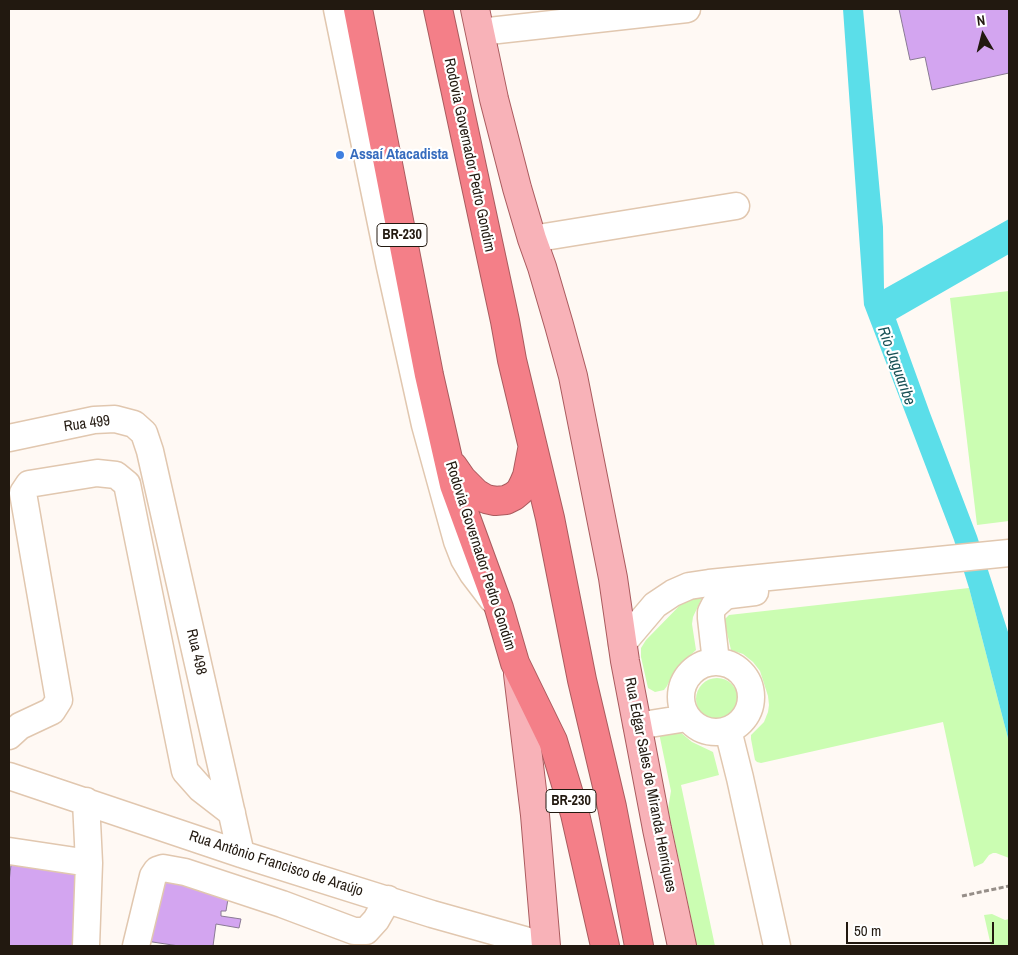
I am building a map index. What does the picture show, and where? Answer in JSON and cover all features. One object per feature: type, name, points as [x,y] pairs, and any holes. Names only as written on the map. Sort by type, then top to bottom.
[{"type":"highway","name":"Rodovia Governador Pedro Gondim","points":[[358,9],[430,376],[454,485],[499,608],[515,663],[553,742],[575,814],[605,946]]},
{"type":"highway","name":"Rodovia Governador Pedro Gondim","points":[[438,9],[512,360],[550,518],[582,680],[612,807],[639,946]]},
{"type":"highway","points":[[449,461],[462,479],[476,493],[486,499],[506,500],[520,491],[524,484],[529,469],[532,444]]},
{"type":"main road","name":"Rua Edgar Sales de Miranda Henriques","points":[[478,21],[494,99],[532,240],[542,267],[573,376],[613,578],[621,633],[657,829],[682,946]]},
{"type":"main road","points":[[515,663],[535,816],[546,946]]},
{"type":"street","points":[[337,9],[390,267],[425,425],[457,541],[464,559],[499,608]]},
{"type":"street","points":[[478,21],[687,9]]},
{"type":"street","points":[[532,240],[736,206]]},
{"type":"street","name":"Rua 499","points":[[9,438],[94,420],[115,419],[134,424],[144,433],[150,451]]},
{"type":"street","name":"Rua 498","points":[[150,451],[242,854]]},
{"type":"street","points":[[9,736],[20,726],[52,711],[59,700],[23,493],[29,484],[97,473],[116,475],[127,484],[185,771],[201,789],[232,813]]},
{"type":"street","points":[[716,662],[711,612],[714,606],[724,597],[1003,562]]},
{"type":"street","points":[[621,633],[673,593],[689,586],[710,583],[958,568]]},
{"type":"street","points":[[716,662],[730,665],[742,673],[749,684],[751,698],[748,712],[740,723],[728,730],[717,733],[695,726],[684,711],[682,689],[689,675],[701,666],[716,662]]},
{"type":"street","points":[[636,717],[684,711]]},
{"type":"street","points":[[728,730],[776,946]]},
{"type":"street","name":"Rua Antônio Francisco de Araújo","points":[[9,776],[242,854],[432,914],[546,946]]},
{"type":"street","points":[[86,802],[89,863],[86,946]]},
{"type":"street","points":[[9,852],[89,863]]},
{"type":"street","points":[[136,946],[153,876],[156,870],[163,868],[186,872],[274,901],[354,931],[366,931],[376,920],[388,900]]},
{"type":"path","points":[[962,896],[1009,886]]},
{"type":"green space","points":[[1009,291],[1009,521],[977,525],[950,298]]},
{"type":"green space","points":[[969,588],[1009,742],[1009,858],[993,853],[983,863],[974,867],[943,722],[761,763],[757,762],[755,760],[751,735],[764,722],[768,712],[768,696],[760,671],[753,662],[743,654],[731,650],[725,624],[725,619],[729,615]]},
{"type":"green space","points":[[705,591],[693,617],[692,624],[696,650],[674,672],[664,690],[655,692],[648,688],[641,657],[641,648],[646,640],[688,597]]},
{"type":"green space","points":[[721,678],[729,681],[735,687],[738,699],[735,711],[729,717],[713,720],[705,717],[699,711],[696,695],[699,687],[705,681]]},
{"type":"green space","points":[[680,732],[692,742],[713,752],[719,775],[681,785],[715,946],[697,946],[668,809],[671,791],[659,733]]},
{"type":"green space","points":[[992,914],[1005,920],[1009,919],[1009,946],[991,946],[984,915]]},
{"type":"water","name":"Rio Jaguaribe","points":[[843,9],[863,9],[883,227],[884,289],[1009,219],[1009,254],[896,319],[977,536],[1009,635],[1009,742],[969,588],[954,540],[864,305]]},
{"type":"building","points":[[899,9],[1009,9],[1009,73],[932,90],[925,57],[910,60]]},
{"type":"building","points":[[11,865],[79,872],[95,946],[9,946],[9,882]]},
{"type":"building","points":[[157,876],[230,887],[226,911],[221,911],[221,916],[241,919],[239,928],[216,924],[213,946],[179,946],[146,941]]},
{"type":"place","name":"Assaí Atacadista","points":[[340,155]]}]
